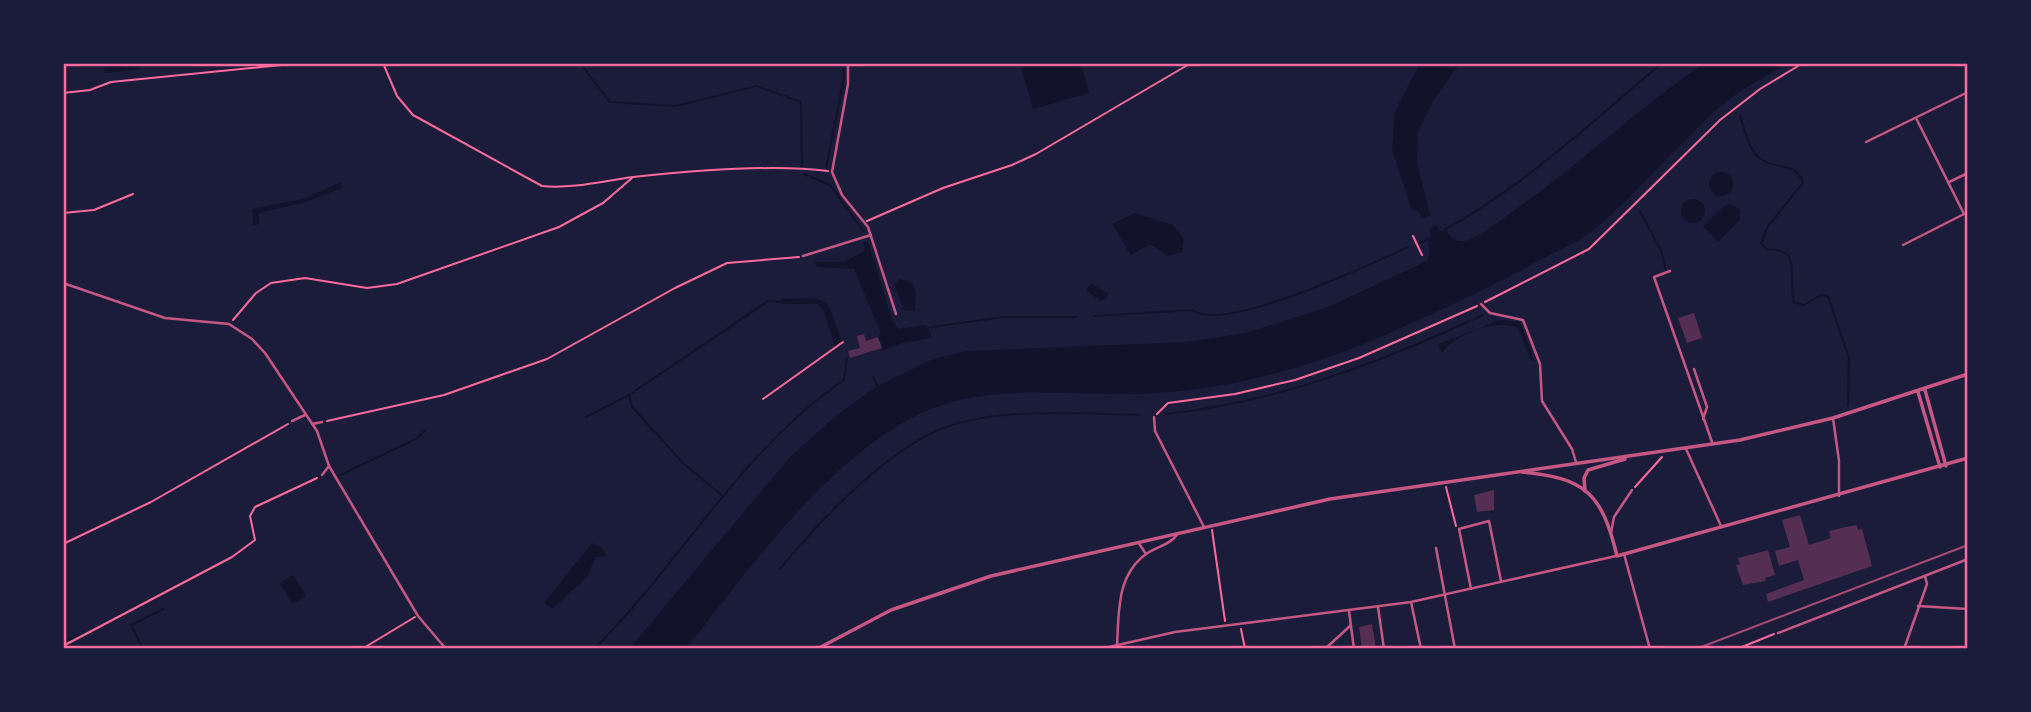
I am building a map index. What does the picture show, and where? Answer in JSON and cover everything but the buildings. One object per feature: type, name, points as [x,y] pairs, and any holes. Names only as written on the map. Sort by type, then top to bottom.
[{"type":"street","points":[[848,63],[848,84],[832,172],[842,195],[866,222],[896,314]]},
{"type":"street","points":[[1866,142],[1968,93]]},
{"type":"street","points":[[1903,245],[1966,213],[1916,118]]},
{"type":"street","points":[[1949,182],[1968,173]]},
{"type":"street","points":[[803,256],[871,234]]},
{"type":"street","points":[[1670,271],[1654,277],[1713,445]]},
{"type":"street","points":[[63,283],[165,318],[229,324],[239,328],[265,353],[312,424],[329,466],[418,616],[446,649]]},
{"type":"street","points":[[1481,304],[1490,313],[1523,320],[1540,364],[1542,401],[1572,449],[1576,462]]},
{"type":"street","points":[[1694,369],[1707,407],[1703,419]]},
{"type":"street","points":[[817,649],[858,625],[940,591],[1138,542],[1330,499],[1576,462],[1713,445],[1833,418],[1968,374]]},
{"type":"street","points":[[1925,390],[1943,466]]},
{"type":"street","points":[[1919,392],[1943,466]]},
{"type":"street","points":[[292,421],[305,415]]},
{"type":"street","points":[[1154,417],[1155,431],[1204,527]]},
{"type":"street","points":[[1833,418],[1838,454],[1839,496]]},
{"type":"street","points":[[312,424],[322,422]]},
{"type":"street","points":[[1686,449],[1722,528]]},
{"type":"street","points":[[1585,491],[1584,478],[1592,467],[1640,456]]},
{"type":"street","points":[[1100,649],[1175,632],[1349,611],[1444,595],[1617,556],[1968,458]]},
{"type":"street","points":[[323,475],[329,466]]},
{"type":"street","points":[[1516,471],[1553,475],[1585,491],[1598,503],[1611,533],[1617,556]]},
{"type":"street","points":[[1611,533],[1614,517],[1632,490]]},
{"type":"street","points":[[1471,589],[1459,529],[1489,521],[1501,582]]},
{"type":"street","points":[[1117,646],[1121,589],[1146,554],[1174,540],[1178,533]]},
{"type":"street","points":[[1138,542],[1146,554]]},
{"type":"street","points":[[1436,548],[1455,649]]},
{"type":"street","points":[[1624,554],[1650,649]]},
{"type":"street","points":[[1778,633],[1968,559]]},
{"type":"street","points":[[1904,649],[1927,584],[1925,576]]},
{"type":"street","points":[[1411,602],[1421,649]]},
{"type":"street","points":[[1918,606],[1968,609]]},
{"type":"street","points":[[1378,607],[1384,649]]},
{"type":"street","points":[[1349,611],[1353,649]]},
{"type":"street","points":[[1325,649],[1352,625]]},
{"type":"street","points":[[1128,644],[1131,649]]},
{"type":"path","points":[[63,93],[90,90],[111,82],[302,63]]},
{"type":"path","points":[[383,63],[397,96],[413,115],[531,183],[564,187],[632,177],[801,169],[832,172]]},
{"type":"path","points":[[866,222],[943,188],[1036,154],[1191,63]]},
{"type":"path","points":[[1154,417],[1168,403],[1235,394],[1295,380],[1359,358],[1481,304],[1589,249],[1720,120],[1760,89],[1803,63]]},
{"type":"path","points":[[229,324],[256,293],[271,283],[305,278],[367,288],[397,284],[559,227],[603,203],[632,177]]},
{"type":"path","points":[[63,213],[94,210],[133,194]]},
{"type":"path","points":[[1413,236],[1422,255]]},
{"type":"path","points":[[322,422],[444,395],[547,359],[675,288],[727,263],[803,256]]},
{"type":"path","points":[[763,399],[843,342]]},
{"type":"path","points":[[63,544],[161,497],[292,421]]},
{"type":"path","points":[[1632,490],[1666,452]]},
{"type":"path","points":[[63,646],[232,557],[255,540],[250,516],[255,507],[323,475]]},
{"type":"path","points":[[1444,482],[1454,524],[1459,529]]},
{"type":"path","points":[[1211,525],[1226,625]]},
{"type":"path","points":[[362,649],[418,616]]},
{"type":"path","points":[[1240,624],[1245,649]]},
{"type":"path","points":[[1737,649],[1778,633]]},
{"type":"shaded area","points":[[104,63],[138,63],[140,69],[105,73]]},
{"type":"shaded area","points":[[1020,63],[1081,63],[1089,93],[1033,109]]},
{"type":"shaded area","points":[[1420,63],[1460,63],[1433,101],[1418,132],[1417,162],[1430,215],[1423,219],[1418,211],[1412,210],[1392,149],[1395,111]]},
{"type":"shaded area","points":[[1705,63],[1787,63],[1724,103],[1611,215],[1575,242],[1436,312],[1373,340],[1321,360],[1267,376],[1213,387],[1158,393],[1002,394],[941,405],[913,417],[848,462],[818,491],[761,554],[686,649],[629,649],[791,456],[837,415],[876,387],[933,359],[968,351],[1186,342],[1246,333],[1328,307],[1427,261],[1430,253],[1428,241],[1432,235],[1429,230],[1436,225],[1440,231],[1446,230],[1458,241],[1468,240],[1489,229]]},
{"type":"shaded area","points":[[1721,172],[1732,179],[1733,184],[1726,195],[1721,196],[1710,189],[1709,184],[1716,173]]},
{"type":"shaded area","points":[[341,182],[342,188],[303,203],[259,213],[259,224],[253,225],[252,209],[303,199]]},
{"type":"shaded area","points":[[1693,199],[1702,202],[1705,211],[1702,220],[1693,223],[1684,220],[1681,211],[1684,202]]},
{"type":"shaded area","points":[[1731,204],[1740,210],[1740,220],[1718,242],[1703,226],[1724,206]]},
{"type":"shaded area","points":[[1135,213],[1173,225],[1184,239],[1182,252],[1169,256],[1150,244],[1131,255],[1112,224]]},
{"type":"shaded area","points":[[863,242],[868,242],[892,320],[899,329],[925,325],[931,332],[931,338],[902,343],[883,351],[878,337],[881,333],[854,269],[817,267],[815,262],[844,262],[865,251]]},
{"type":"shaded area","points":[[900,279],[912,283],[916,293],[915,311],[904,310],[894,284]]},
{"type":"shaded area","points":[[1092,284],[1108,294],[1106,299],[1100,300],[1088,292],[1087,288]]},
{"type":"shaded area","points":[[816,298],[828,304],[842,342],[835,346],[823,310],[817,304],[781,304],[781,299]]},
{"type":"shaded area","points":[[1500,320],[1520,322],[1535,362],[1530,359],[1518,328],[1509,325],[1488,326],[1466,334],[1442,353],[1438,344]]},
{"type":"shaded area","points":[[592,543],[603,549],[606,556],[596,557],[586,578],[552,609],[545,603],[547,599]]},
{"type":"shaded area","points":[[293,575],[306,596],[292,604],[280,583]]},
{"type":"waterway","points":[[580,63],[610,102],[676,106],[757,86],[801,102],[802,166]]},
{"type":"waterway","points":[[826,168],[844,78],[844,63]]},
{"type":"waterway","points":[[1444,230],[1530,173],[1662,63]]},
{"type":"waterway","points":[[1740,116],[1754,152],[1768,163],[1797,172],[1803,183],[1768,226],[1761,243],[1767,250],[1786,253],[1790,259],[1794,302],[1804,305],[1821,295],[1828,296],[1849,358],[1848,405]]},
{"type":"waterway","points":[[804,174],[830,185],[863,231]]},
{"type":"waterway","points":[[1640,212],[1661,250],[1666,270]]},
{"type":"waterway","points":[[1419,244],[1429,238]]},
{"type":"waterway","points":[[1094,316],[1192,310],[1209,315],[1234,313],[1298,294],[1408,247]]},
{"type":"waterway","points":[[586,417],[629,395],[768,301],[781,302]]},
{"type":"waterway","points":[[1166,414],[1249,400],[1329,378],[1406,349],[1483,315]]},
{"type":"waterway","points":[[925,328],[1003,317],[1077,317]]},
{"type":"waterway","points":[[594,649],[774,439],[807,408],[844,380],[847,358]]},
{"type":"waterway","points":[[873,377],[877,385]]},
{"type":"waterway","points":[[629,396],[632,407],[683,463],[724,497]]},
{"type":"waterway","points":[[780,569],[816,527],[861,484],[885,463],[934,432],[958,423],[1002,415],[1139,415]]},
{"type":"waterway","points":[[340,475],[416,439],[425,431]]},
{"type":"waterway","points":[[143,649],[131,625],[163,609]]},
{"type":"waterway","points":[[63,643],[78,635]]},
{"type":"railway","points":[[1696,649],[1968,545]]}]
